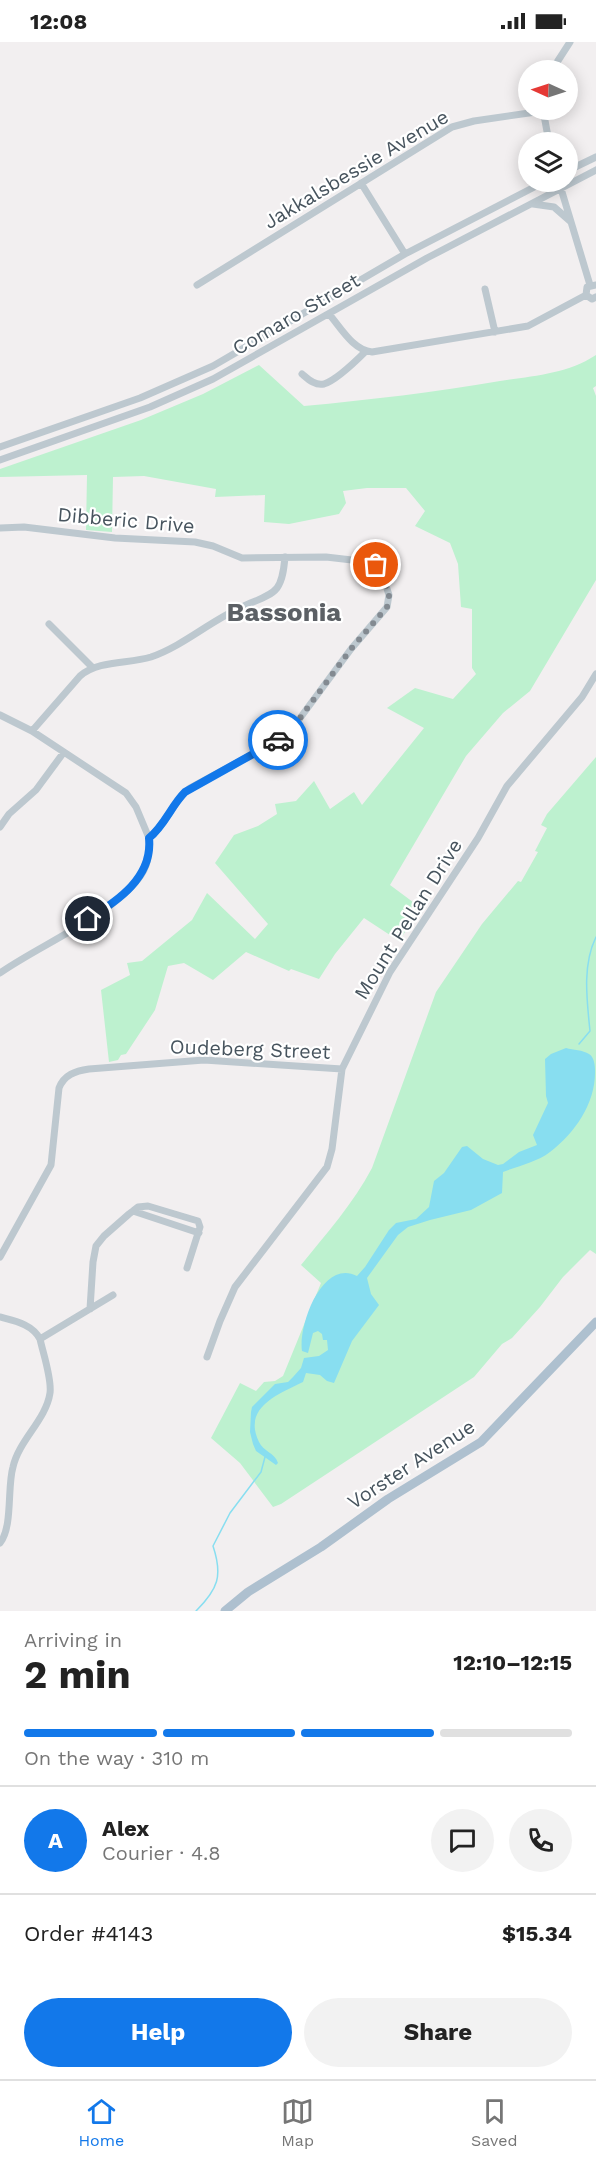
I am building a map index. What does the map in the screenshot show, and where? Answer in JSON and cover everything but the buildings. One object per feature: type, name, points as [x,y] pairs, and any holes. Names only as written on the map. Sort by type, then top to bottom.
[{"type":"main road","name":"Vorster Avenue","points":[[225,1611],[248,1592],[330,1541],[381,1503],[482,1442],[596,1322]]},
{"type":"street","points":[[558,60],[570,42]]},
{"type":"street","name":"Jakkalsbessie Avenue","points":[[197,285],[452,127],[518,114]]},
{"type":"street","points":[[578,166],[596,157]]},
{"type":"street","name":"Comaro Street","points":[[578,177],[596,170]]},
{"type":"street","points":[[361,183],[405,254]]},
{"type":"street","name":"Comaro Street","points":[[0,447],[140,398],[213,366],[405,254],[525,192]]},
{"type":"street","name":"Comaro Street","points":[[0,460],[150,407],[229,371],[446,247],[531,204],[548,192]]},
{"type":"street","points":[[562,192],[593,285],[586,289],[586,295]]},
{"type":"street","points":[[531,204],[554,207],[572,223]]},
{"type":"street","points":[[485,288],[495,332]]},
{"type":"street","points":[[329,314],[355,345],[366,351],[386,350],[534,324],[586,295]]},
{"type":"street","points":[[586,295],[592,299],[596,297]]},
{"type":"street","points":[[302,374],[314,382],[324,384],[348,368],[366,351]]},
{"type":"street","name":"Dibberic Drive","points":[[0,528],[24,527],[115,538],[195,542],[213,546],[242,558],[326,557],[369,562],[378,567],[383,575],[389,596],[387,607],[351,649],[287,735],[190,788],[174,805],[161,827],[149,838]]},
{"type":"street","points":[[32,730],[80,676],[93,668],[145,658],[162,652],[194,636],[223,615],[266,596],[279,586],[285,557]]},
{"type":"street","points":[[49,624],[93,668]]},
{"type":"street","name":"Mount Pellan Drive","points":[[207,1357],[235,1287],[327,1167],[332,1149],[342,1069],[390,972],[478,838],[507,786],[582,697],[596,674]]},
{"type":"street","points":[[0,715],[32,730],[131,798],[143,819],[149,838],[146,864],[129,888],[106,908],[0,973]]},
{"type":"street","points":[[0,827],[9,814],[36,790],[64,752]]},
{"type":"street","name":"Oudeberg Street","points":[[0,1257],[51,1164],[59,1088],[64,1079],[72,1073],[89,1069],[204,1060],[342,1069]]},
{"type":"street","points":[[90,1309],[96,1246],[104,1236],[138,1207],[148,1206],[198,1221],[199,1233],[187,1268]]},
{"type":"street","points":[[40,1339],[112,1295]]},
{"type":"street","points":[[0,1317],[31,1328],[40,1339],[50,1392],[43,1410],[15,1459],[11,1474],[6,1533],[0,1543]]},
{"type":"green space","points":[[596,355],[596,386],[593,388],[596,396],[596,580],[530,691],[503,713],[466,756],[390,885],[421,908],[399,941],[364,918],[335,954],[319,979],[291,969],[289,971],[246,952],[213,980],[184,963],[168,966],[155,1010],[126,1054],[121,1055],[118,1060],[109,1062],[101,990],[130,975],[127,963],[142,961],[192,920],[207,893],[255,939],[268,924],[215,863],[234,835],[258,826],[277,814],[275,804],[296,801],[314,781],[330,809],[354,792],[362,805],[424,728],[387,708],[415,688],[453,699],[476,674],[472,668],[472,609],[461,607],[458,564],[450,543],[415,526],[425,511],[406,488],[367,488],[343,491],[346,503],[339,514],[289,524],[264,522],[265,495],[215,497],[216,489],[144,476],[113,477],[112,532],[86,530],[87,475],[0,477],[0,469],[141,420],[203,394],[259,365],[304,406],[451,389],[537,376],[562,370]]},
{"type":"green space","points":[[596,757],[596,1254],[590,1250],[563,1277],[540,1307],[512,1338],[502,1344],[474,1377],[281,1504],[273,1507],[240,1463],[211,1438],[240,1383],[256,1391],[264,1382],[275,1381],[283,1376],[321,1283],[301,1265],[348,1206],[372,1168],[436,992],[482,924],[518,881],[521,882],[538,852],[535,851],[547,828],[541,825],[547,814]]},
{"type":"water","points":[[566,1048],[591,1055],[595,1066],[592,1094],[588,1105],[568,1136],[545,1155],[503,1172],[502,1193],[471,1210],[408,1227],[398,1235],[367,1278],[371,1294],[379,1305],[352,1341],[334,1383],[320,1375],[306,1373],[303,1382],[266,1403],[255,1420],[255,1430],[261,1445],[278,1463],[276,1465],[256,1451],[250,1432],[252,1407],[275,1384],[288,1382],[301,1368],[304,1358],[319,1356],[328,1350],[327,1340],[323,1340],[322,1334],[318,1331],[313,1333],[308,1353],[302,1351],[304,1326],[308,1312],[323,1285],[333,1277],[344,1273],[357,1276],[396,1223],[416,1219],[429,1207],[434,1181],[444,1173],[462,1147],[467,1146],[483,1159],[498,1165],[519,1152],[537,1145],[533,1135],[548,1103],[545,1059]]},
{"type":"waterway","points":[[579,1044],[590,1031],[587,971],[596,937]]},
{"type":"waterway","points":[[196,1611],[214,1589],[216,1582],[218,1566],[213,1546],[230,1513],[261,1472],[265,1457]]},
{"type":"way so far","points":[[278,740],[292,729],[351,649],[387,607],[389,596],[381,570],[376,565]]},
{"type":"district","name":"Bassonia","points":[[284,612]]},
{"type":"route","points":[[88,919],[106,908],[136,881],[146,864],[149,838],[165,822],[174,805],[185,792],[278,740]]}]
